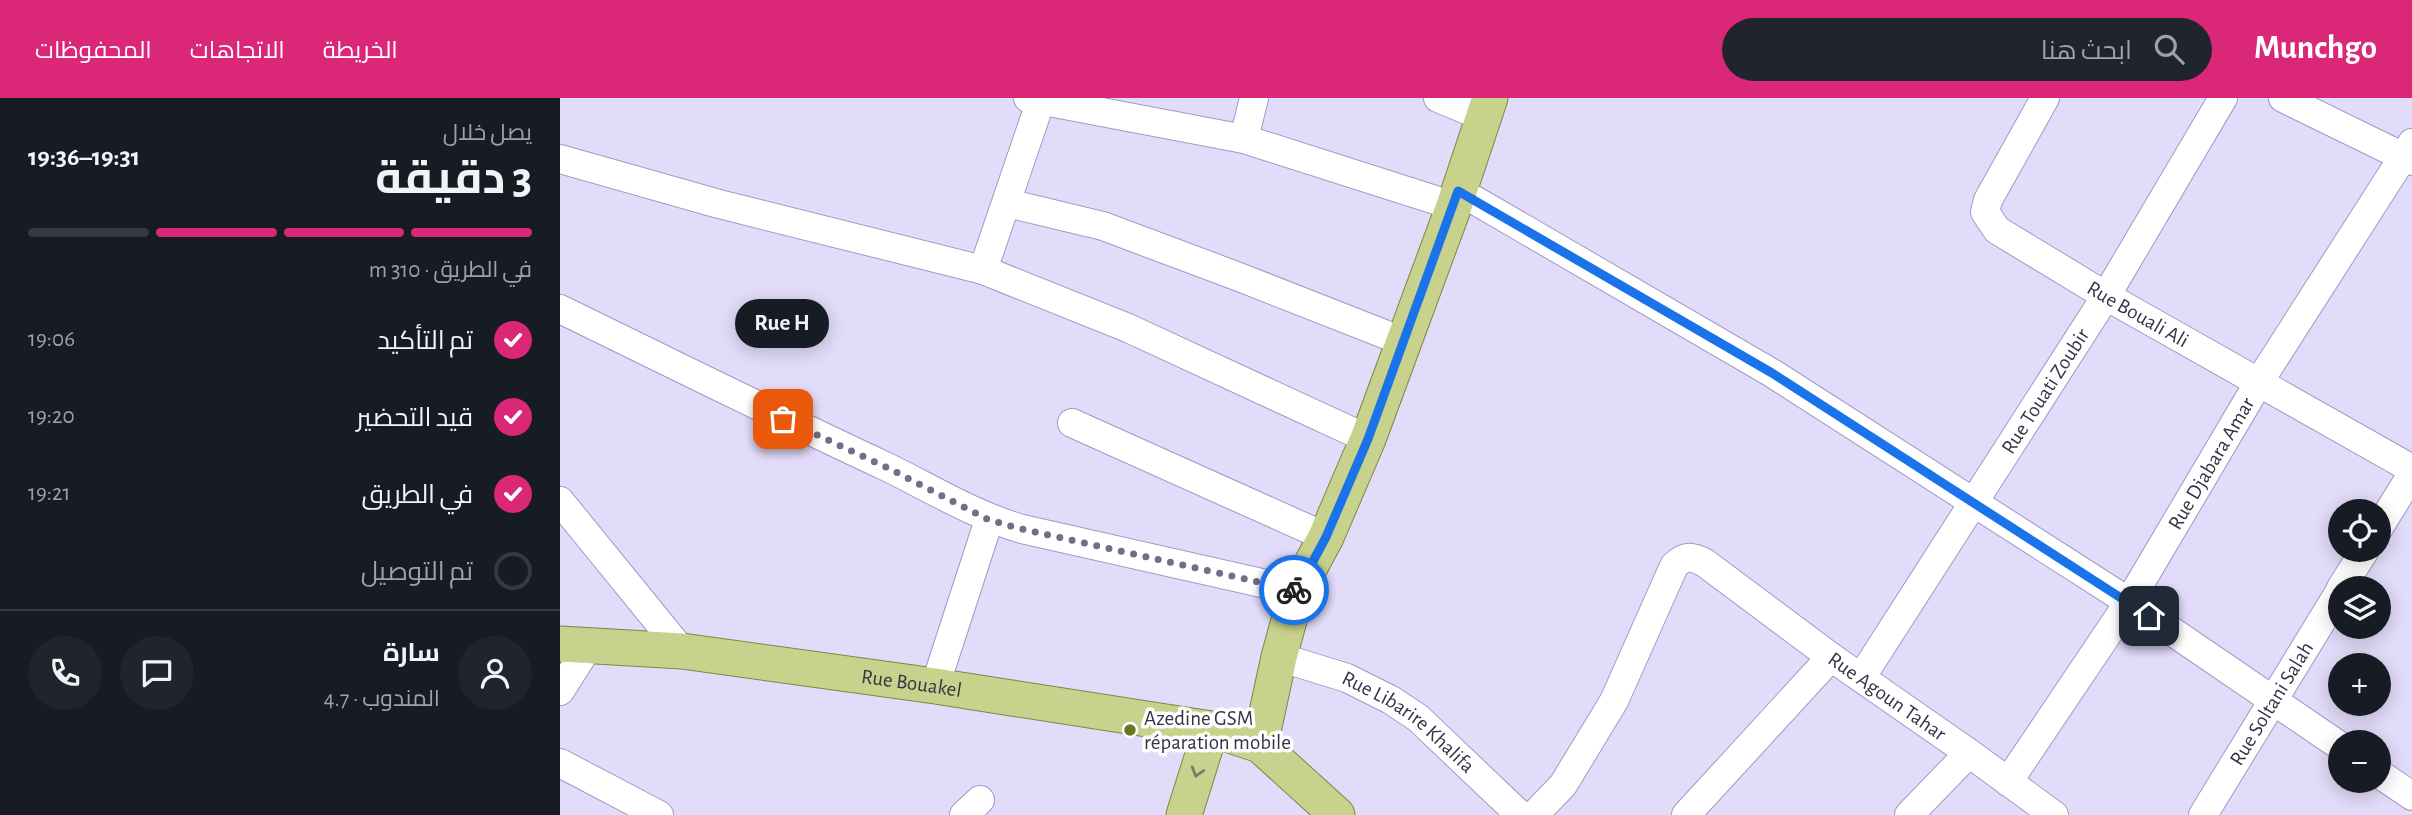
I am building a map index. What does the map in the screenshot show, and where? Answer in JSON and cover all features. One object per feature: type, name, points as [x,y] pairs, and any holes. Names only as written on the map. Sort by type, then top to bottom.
[{"type":"main road","points":[[1336,815],[1305,803],[1260,745],[1297,591],[1326,537],[1368,439],[1487,107]]},
{"type":"main road","name":"Rue Bouakel","points":[[574,645],[682,651],[934,686],[1211,729],[1260,745]]},
{"type":"main road","points":[[1184,815],[1211,729]]},
{"type":"street","points":[[1244,139],[1254,98]]},
{"type":"street","points":[[1438,98],[1487,107]]},
{"type":"street","name":"Rue Bouali Ali","points":[[2045,98],[1988,200],[1985,212],[1997,230],[2106,296],[2412,472]]},
{"type":"street","name":"Rue Touati Zoubir","points":[[1861,678],[2106,296],[2223,98]]},
{"type":"street","points":[[2283,98],[2409,153]]},
{"type":"street","points":[[983,270],[1007,203],[1035,99],[1244,139],[1456,198],[1772,373],[2129,602],[2328,738]]},
{"type":"street","name":"Rue Djabara Amar","points":[[2008,782],[2129,602],[2259,382],[2409,153]]},
{"type":"street","points":[[560,159],[719,204],[983,270],[1128,328],[1368,439]]},
{"type":"street","points":[[1007,203],[1103,226],[1402,341]]},
{"type":"street","points":[[560,309],[989,520],[1297,591]]},
{"type":"street","points":[[1072,423],[1326,537]]},
{"type":"street","points":[[2391,507],[2412,472]]},
{"type":"street","points":[[560,501],[682,651]]},
{"type":"street","points":[[934,686],[989,520]]},
{"type":"street","name":"Rue Agoun Tahar","points":[[1534,815],[1563,785],[1614,701],[1674,566],[1685,557],[1693,557],[1721,575],[1831,657],[2054,815]]},
{"type":"street","name":"Rue Soltani Salah","points":[[2203,815],[2328,610]]},
{"type":"street","points":[[560,691],[574,645]]},
{"type":"street","name":"Rue Libarire Khalifa","points":[[1279,657],[1347,678],[1391,700],[1418,718],[1520,815]]},
{"type":"street","points":[[1686,815],[1831,657]]},
{"type":"street","points":[[1909,815],[1969,753]]},
{"type":"street","points":[[560,763],[659,815]]},
{"type":"street","points":[[2391,782],[2412,796]]},
{"type":"way so far","points":[[783,419],[890,469],[989,520],[1294,590]]},
{"type":"place","name":"Rue H","points":[[783,419]]},
{"type":"place","name":"Azedine GSM réparation mobile","points":[[1130,730]]},
{"type":"route","points":[[1294,590],[1297,591],[1326,537],[1368,439],[1458,191],[1772,373],[2149,616]]}]
